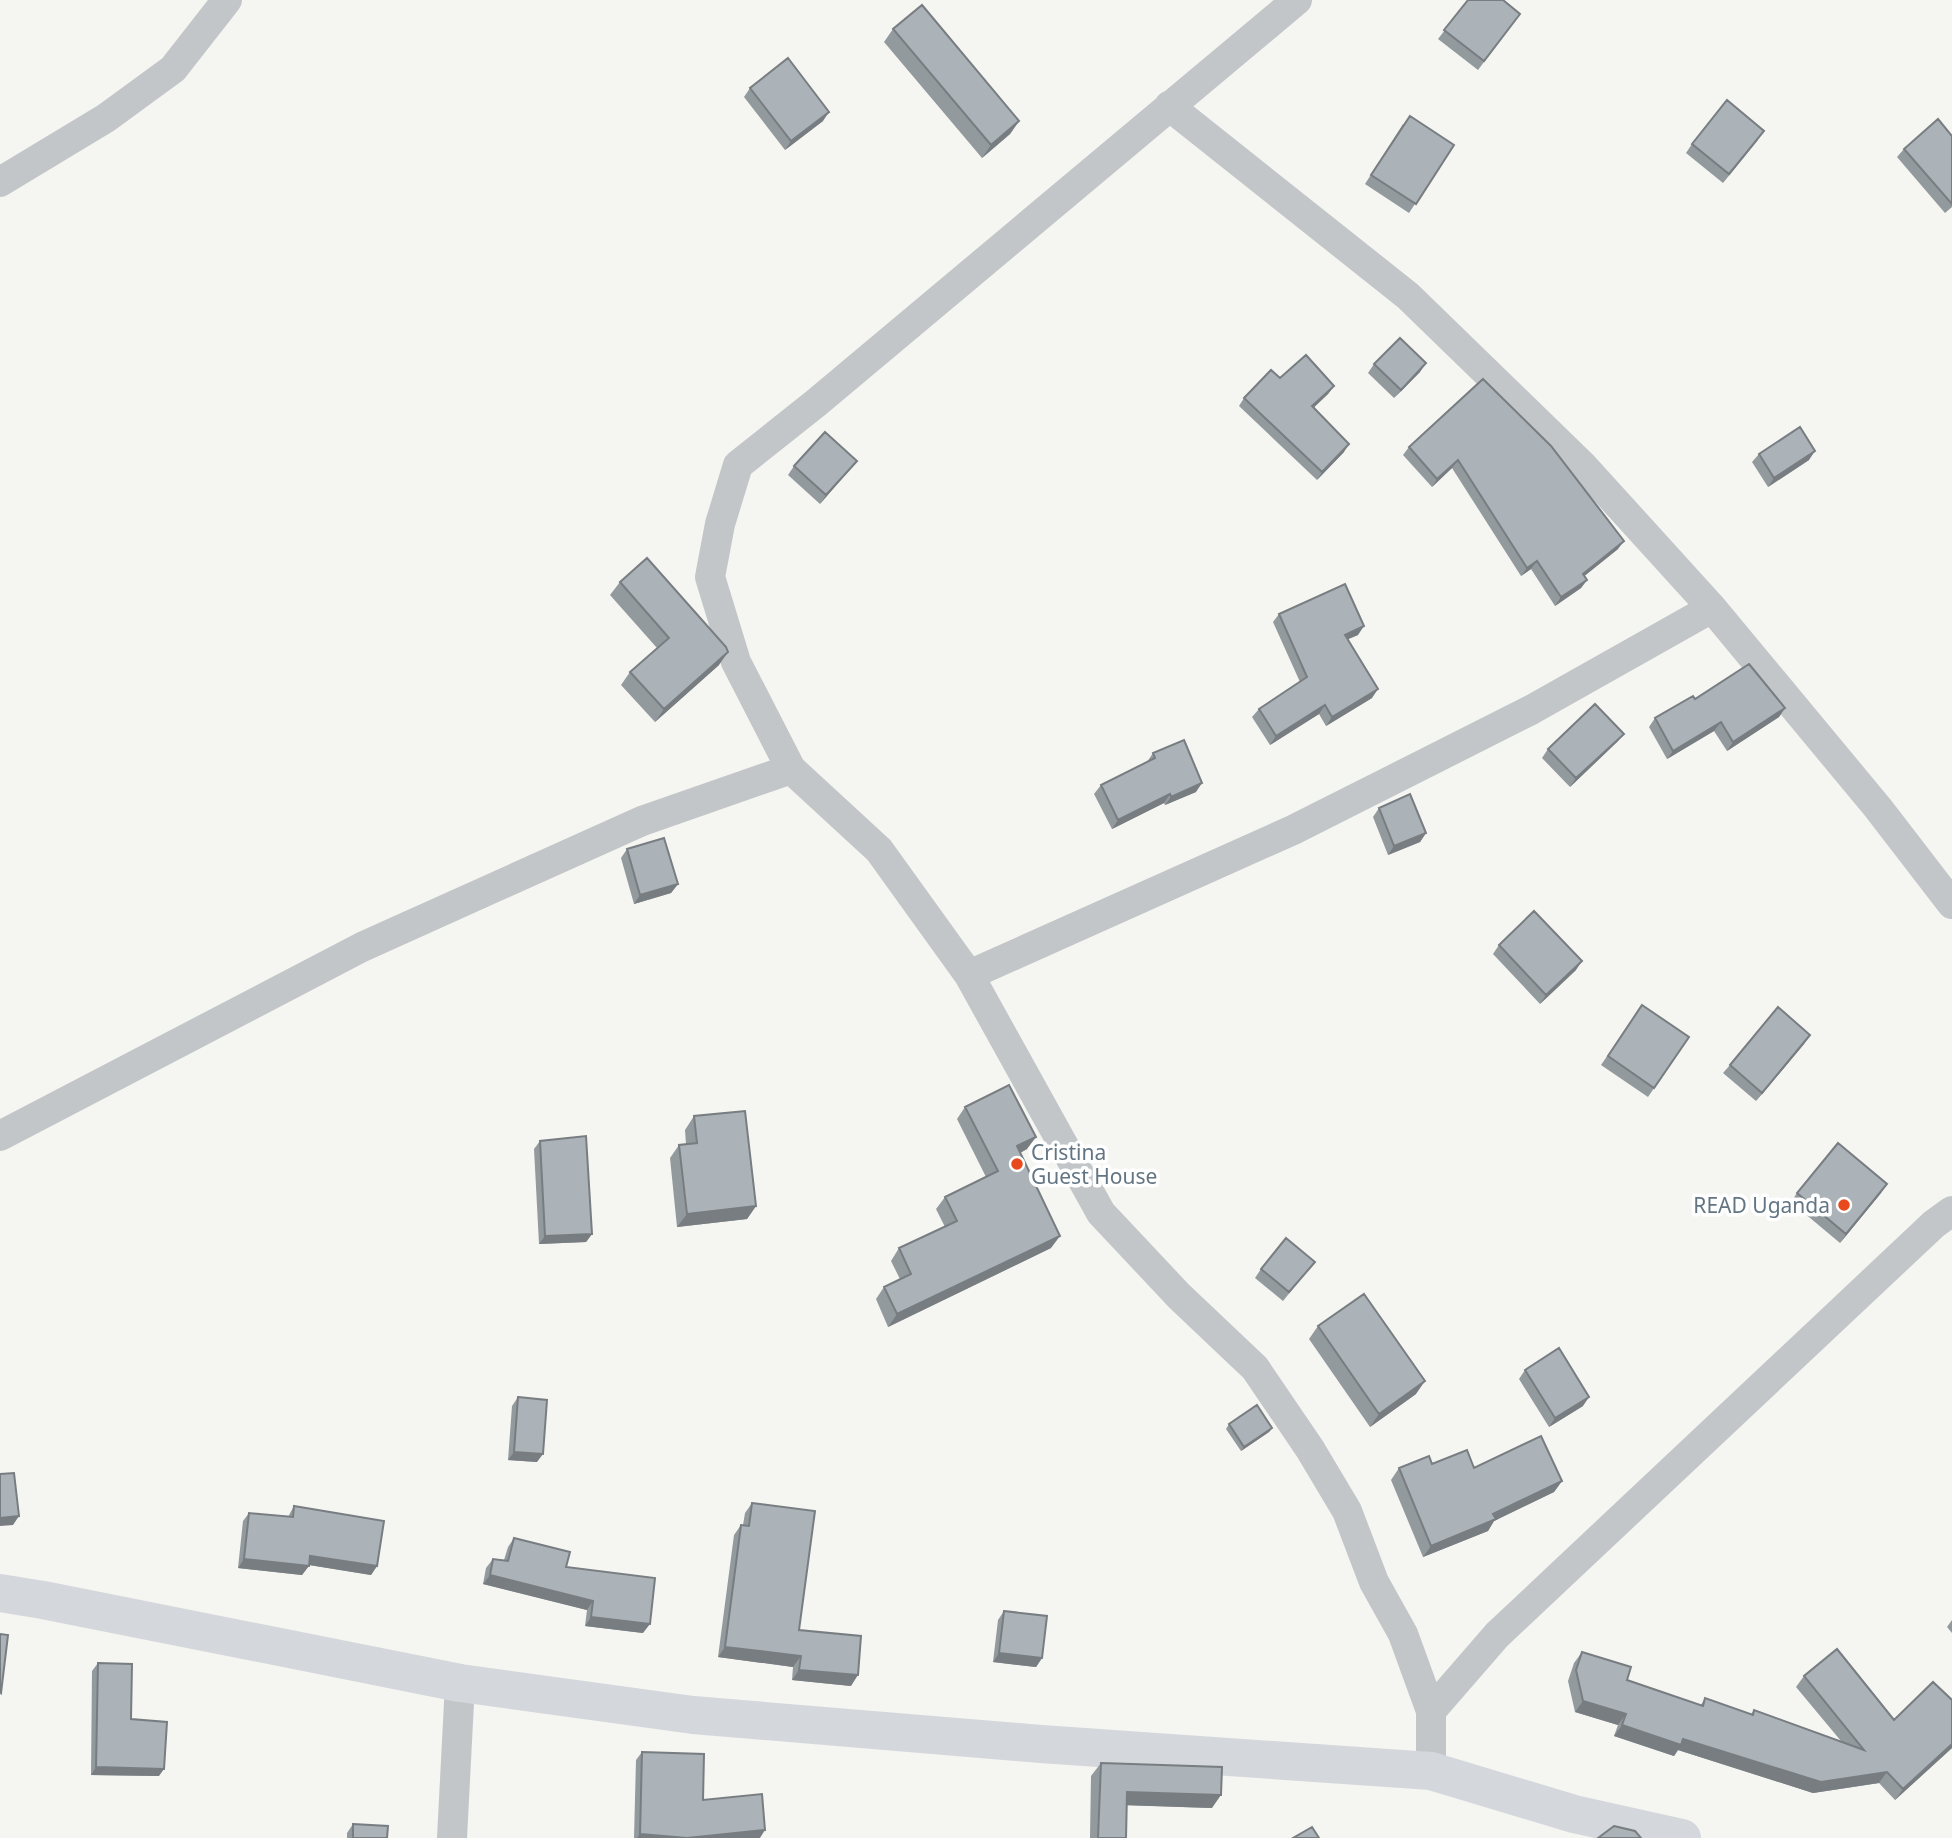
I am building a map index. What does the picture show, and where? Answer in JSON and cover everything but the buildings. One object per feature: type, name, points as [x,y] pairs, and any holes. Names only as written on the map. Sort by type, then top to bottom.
[{"type":"street","points":[[0,182],[106,118],[173,69],[227,0]]},
{"type":"street","points":[[1297,0],[816,404],[738,465],[720,524],[710,577],[736,662],[792,769],[880,850],[969,975],[1101,1213],[1179,1296],[1255,1368],[1347,1511],[1374,1582],[1403,1634],[1432,1711],[1431,1770]]},
{"type":"street","points":[[1168,106],[1408,296],[1583,466],[1712,608],[1878,808],[1952,904]]},
{"type":"street","points":[[969,975],[1293,830],[1531,710],[1712,608]]},
{"type":"street","points":[[0,1136],[362,947],[642,821],[792,769]]},
{"type":"street","points":[[1432,1711],[1507,1625],[1934,1224],[1952,1211]]},
{"type":"street","points":[[0,1593],[460,1683],[693,1715],[1041,1744],[1431,1770],[1574,1814],[1682,1838]]},
{"type":"street","points":[[453,1838],[460,1683]]},
{"type":"place","name":"Cristina Guest House","points":[[1017,1164]]},
{"type":"place","name":"READ Uganda","points":[[1844,1205]]}]
